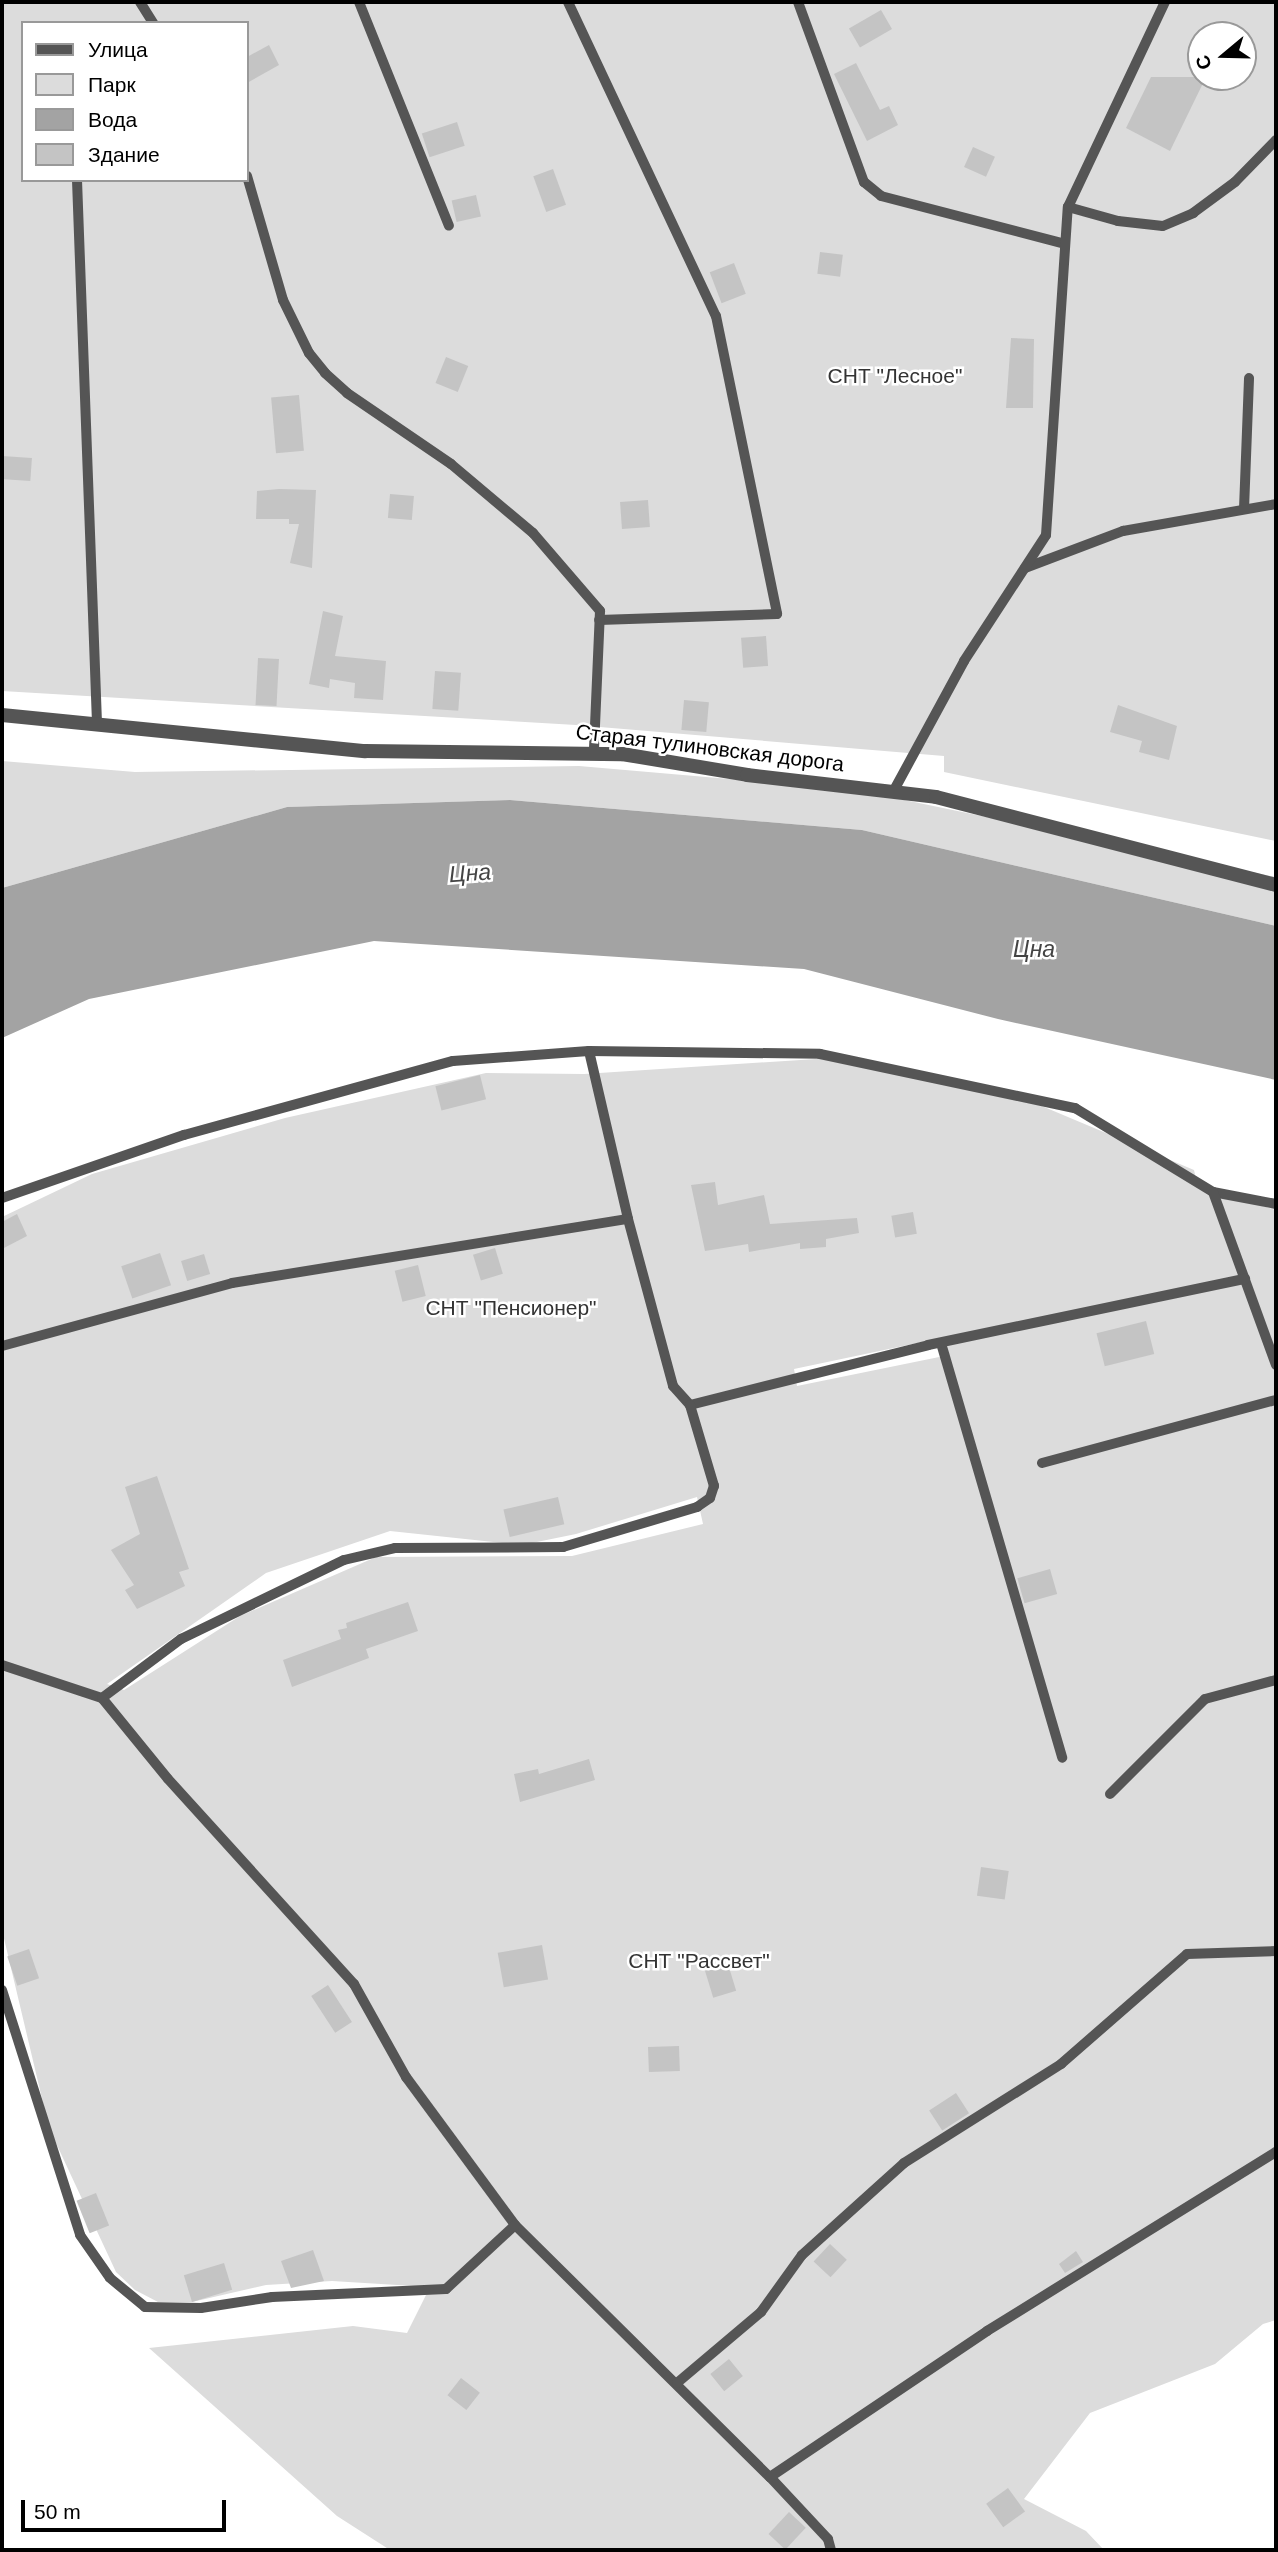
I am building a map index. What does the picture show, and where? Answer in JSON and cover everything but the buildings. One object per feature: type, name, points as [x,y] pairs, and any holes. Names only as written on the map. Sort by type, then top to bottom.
[{"type":"street","name":"Старая тулиновская дорога","points":[[2,715],[365,751],[594,751],[936,797],[1276,885]]},
{"type":"lane","points":[[140,2],[152,21]]},
{"type":"lane","points":[[359,2],[449,226]]},
{"type":"lane","points":[[568,2],[716,316],[777,614],[599,620]]},
{"type":"lane","points":[[798,2],[863,182],[881,196],[1065,244]]},
{"type":"lane","points":[[892,792],[964,661],[1046,535],[1068,207],[1165,2]]},
{"type":"lane","points":[[1068,207],[1118,221],[1163,226],[1194,214],[1235,182],[1276,140]]},
{"type":"lane","points":[[248,179],[283,300],[309,353],[325,373],[451,464],[533,533],[577,579],[600,611],[594,751]]},
{"type":"lane","points":[[78,182],[97,723]]},
{"type":"lane","points":[[1244,509],[1249,378]]},
{"type":"lane","points":[[1025,568],[1123,531],[1276,504]]},
{"type":"lane","points":[[102,1698],[181,1639],[344,1560],[395,1548],[563,1546],[697,1507],[710,1498],[714,1486],[690,1405],[673,1386],[628,1219],[589,1051]]},
{"type":"lane","points":[[2,1198],[184,1135],[453,1061],[589,1051],[820,1054],[1075,1108],[1213,1192],[1276,1204]]},
{"type":"lane","points":[[1213,1192],[1276,1365]]},
{"type":"lane","points":[[2,1346],[232,1283],[628,1219]]},
{"type":"lane","points":[[690,1405],[941,1343],[1245,1279]]},
{"type":"lane","points":[[941,1343],[1062,1758]]},
{"type":"lane","points":[[1042,1462],[1276,1400]]},
{"type":"lane","points":[[2,1665],[102,1698],[167,1779],[354,1984],[406,2077],[515,2225],[770,2477],[828,2539],[831,2550]]},
{"type":"lane","points":[[1110,1794],[1205,1699],[1276,1680]]},
{"type":"lane","points":[[677,2384],[761,2312],[802,2255],[904,2163],[1061,2064],[1187,1954],[1276,1951]]},
{"type":"lane","points":[[2,1990],[80,2235],[110,2278],[145,2307],[201,2308],[272,2297],[446,2289],[515,2225]]},
{"type":"lane","points":[[770,2477],[987,2331],[1276,2152]]},
{"type":"green space","name":"СНТ \"Лесное\"","points":[[2,2],[1276,2],[1276,841],[944,772],[944,756],[576,725],[2,691]]},
{"type":"green space","points":[[2,761],[135,772],[579,766],[856,790],[1276,877],[1276,926],[862,830],[510,800],[287,807],[2,888]]},
{"type":"green space","name":"СНТ \"Рассвет\"","points":[[847,1057],[1037,1104],[1194,1170],[1198,1187],[1276,1210],[1276,2320],[1263,2324],[1215,2364],[1090,2413],[1024,2499],[1086,2531],[1104,2550],[390,2550],[337,2516],[149,2348],[353,2326],[407,2333],[430,2287],[332,2281],[266,2285],[192,2302],[158,2302],[135,2290],[116,2272],[49,2128],[2,1930],[2,1217],[92,1174],[285,1118],[486,1073],[584,1074]],"holes":[[[946,1337],[949,1355],[797,1386],[794,1369]],[[697,1497],[703,1524],[572,1556],[376,1557],[240,1616],[124,1690],[107,1684],[266,1573],[390,1531],[522,1545],[576,1534]]]},
{"type":"water","name":"Цна","points":[[510,800],[862,830],[1276,926],[1276,1080],[998,1019],[804,969],[374,941],[89,999],[2,1038],[2,888],[287,807]]},
{"type":"park label","name":"СНТ \"Пенсионер\"","points":[[511,1308]]}]
